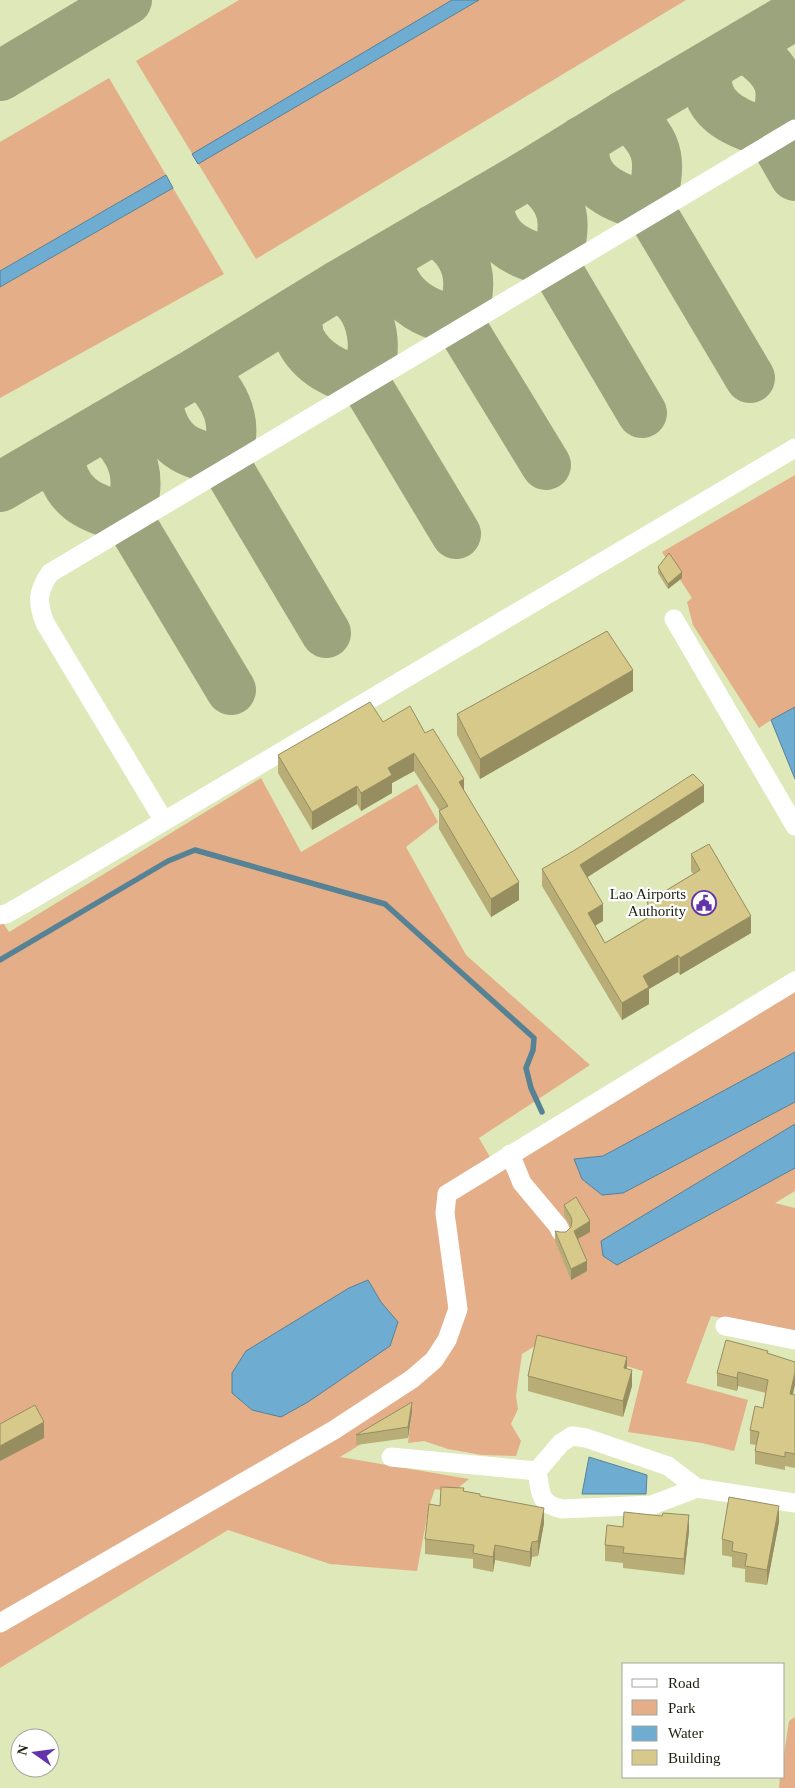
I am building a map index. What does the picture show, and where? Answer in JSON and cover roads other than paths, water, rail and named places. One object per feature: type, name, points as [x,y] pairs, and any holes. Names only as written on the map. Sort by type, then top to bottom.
[{"type":"street","points":[[164,821],[45,623],[40,611],[38,598],[42,584],[50,573],[795,129]]},
{"type":"street","points":[[0,915],[15,909],[795,448]]},
{"type":"street","points":[[674,619],[795,826]]},
{"type":"street","points":[[0,1623],[334,1430],[412,1379],[434,1360],[447,1340],[458,1309],[446,1221],[447,1194],[795,981]]},
{"type":"street","points":[[510,1154],[522,1183],[561,1232]]},
{"type":"street","points":[[725,1326],[795,1340]]},
{"type":"street","points":[[537,1471],[561,1443],[572,1436],[586,1438],[668,1466],[697,1488],[795,1503]]},
{"type":"street","points":[[391,1457],[537,1471]]},
{"type":"street","points":[[537,1471],[543,1499],[550,1507],[562,1510],[652,1505],[697,1488]]},
{"type":"water","points":[[452,0],[479,0],[198,164],[192,154]]},
{"type":"water","points":[[166,175],[173,188],[0,287],[0,271]]},
{"type":"water","points":[[795,707],[795,779],[771,720]]},
{"type":"water","points":[[795,1052],[795,1102],[623,1193],[602,1195],[582,1179],[574,1159],[603,1156]]},
{"type":"water","points":[[795,1124],[795,1168],[617,1265],[603,1256],[601,1241]]},
{"type":"water","points":[[368,1280],[381,1302],[398,1322],[390,1346],[308,1402],[281,1417],[252,1410],[232,1393],[232,1373],[246,1351],[349,1288]]},
{"type":"water","points":[[589,1457],[647,1475],[646,1494],[582,1494]]},
{"type":"waterway","points":[[0,960],[168,861],[195,850],[385,904],[534,1038],[533,1050],[526,1068],[531,1088],[542,1112]]},
{"type":"place","name":"Lao Airports Authority","points":[[704,903]]}]
